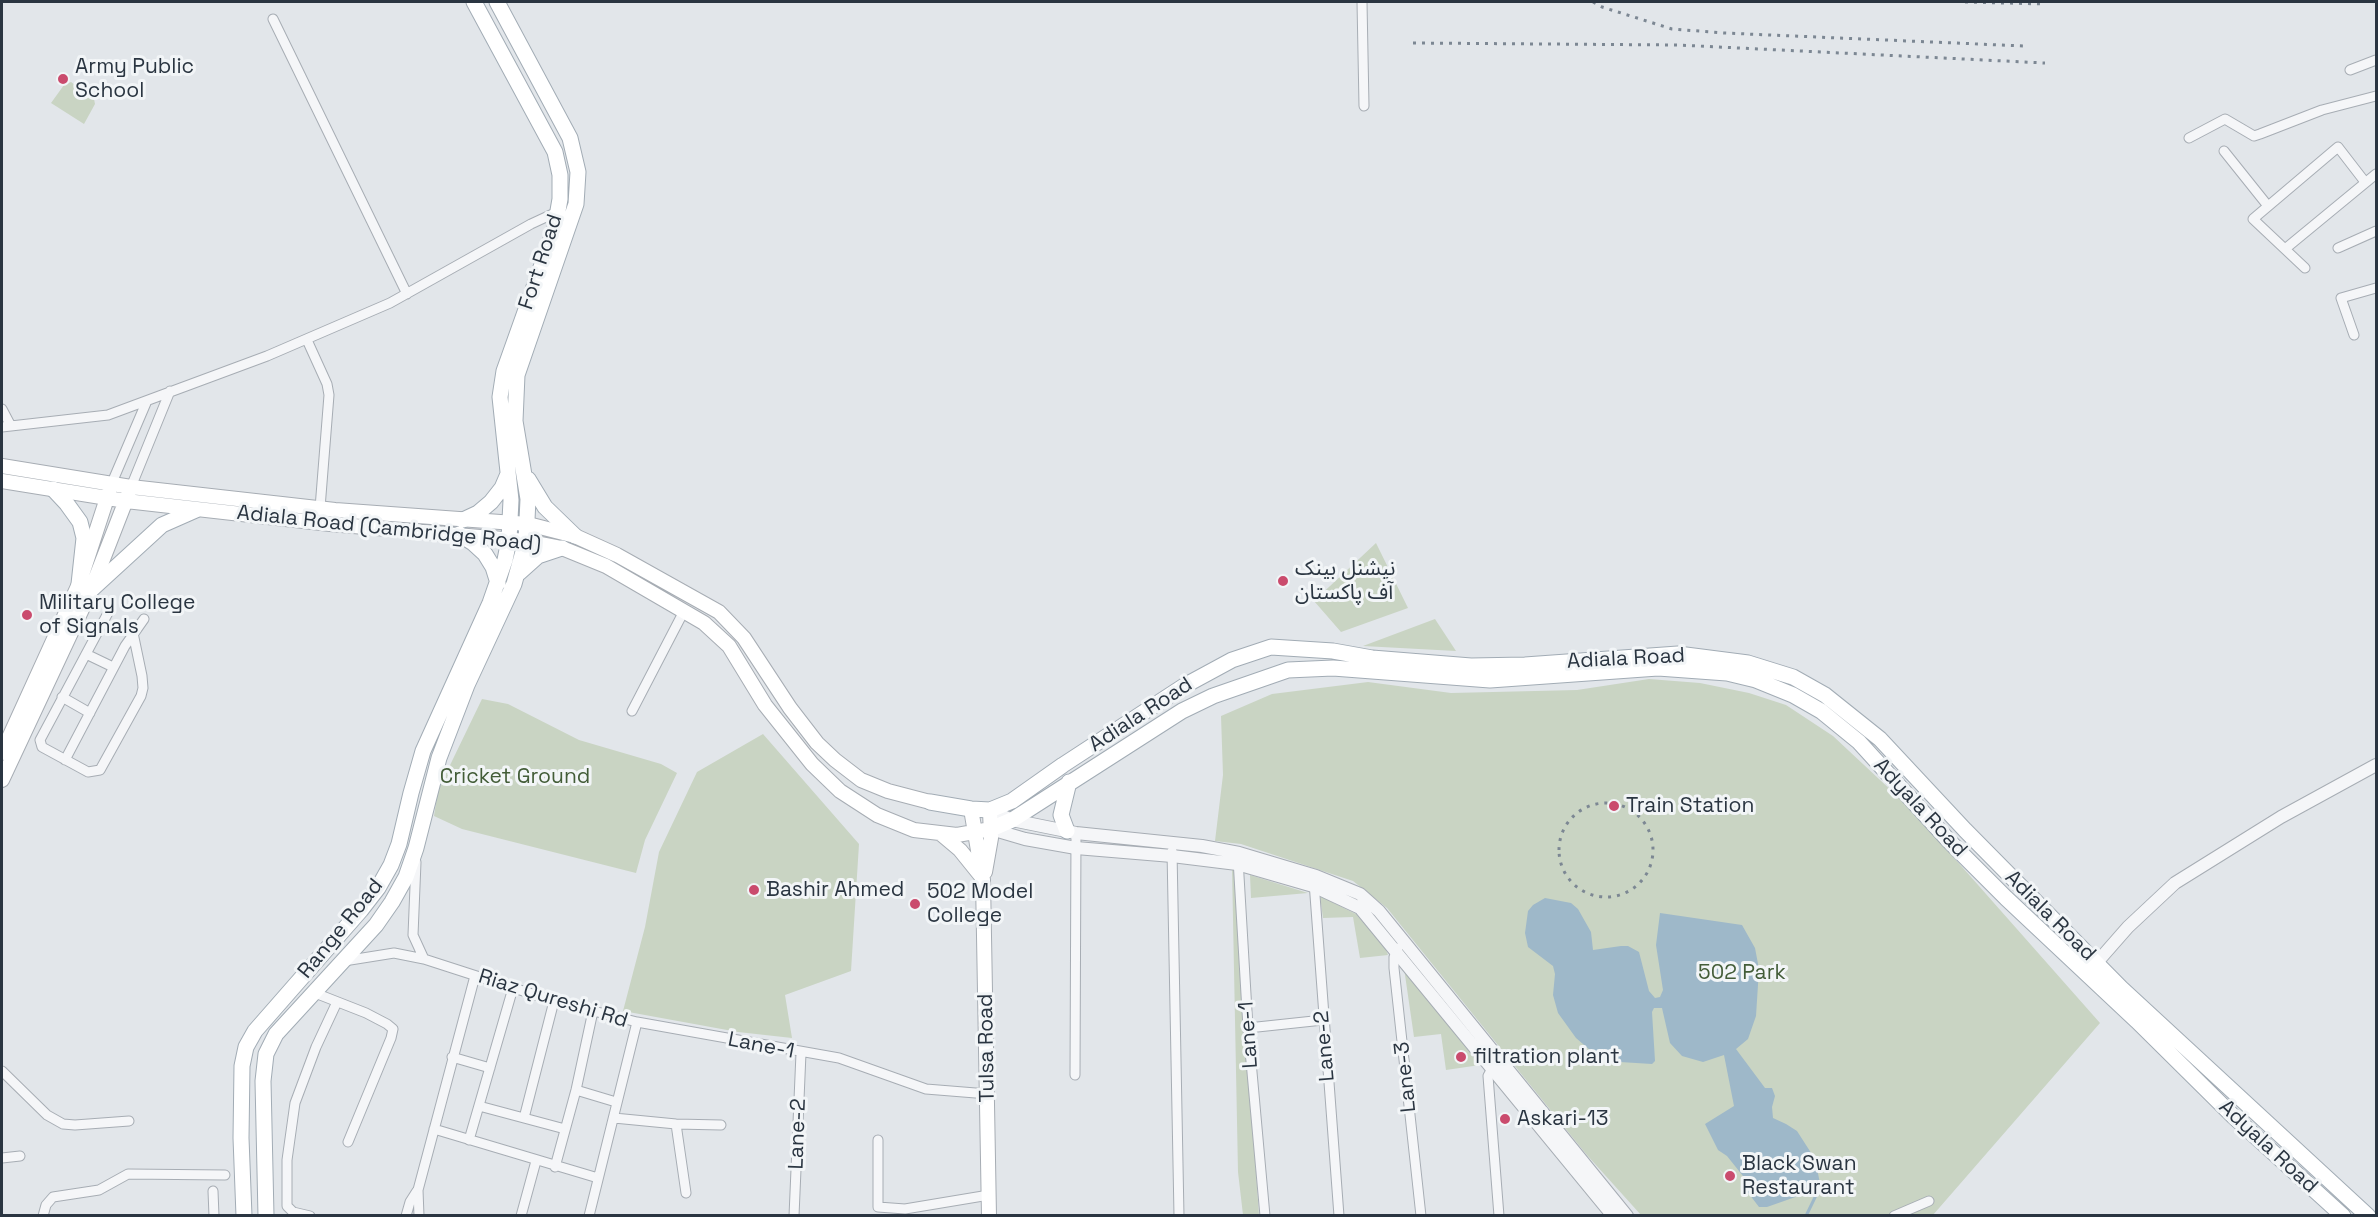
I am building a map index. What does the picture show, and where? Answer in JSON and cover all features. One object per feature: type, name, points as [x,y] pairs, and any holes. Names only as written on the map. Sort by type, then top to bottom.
[{"type":"main road","name":"Fort Road","points":[[474,2],[555,152],[560,175],[559,211],[504,371],[500,405],[509,473],[509,540]]},
{"type":"main road","name":"Fort Road","points":[[497,2],[570,138],[578,172],[576,204],[517,375],[515,421],[528,499],[528,524],[526,541],[514,584]]},
{"type":"main road","name":"Adiala Road (Cambridge Road)","points":[[2,466],[109,491],[126,501],[196,510],[461,527],[510,523],[528,524],[575,536],[616,555],[719,612],[744,638],[790,708],[817,743],[835,760],[861,780],[898,795],[930,802]]},
{"type":"main road","points":[[524,471],[545,507],[575,536]]},
{"type":"main road","points":[[498,583],[493,567],[485,554],[461,527],[491,502],[509,473]]},
{"type":"main road","name":"Adiala Road (Cambridge Road)","points":[[2,481],[53,489],[109,491],[131,487],[320,508],[461,527],[509,540],[562,548],[606,566],[704,623],[729,646],[765,705],[812,764],[840,791],[877,815],[914,830],[941,834],[991,829]]},
{"type":"main road","points":[[2,753],[85,587],[131,487]]},
{"type":"main road","points":[[53,489],[68,504],[80,522],[84,538],[85,587]]},
{"type":"main road","points":[[2,780],[85,587],[109,491]]},
{"type":"main road","points":[[85,587],[162,525],[196,510]]},
{"type":"main road","name":"Range Road","points":[[244,1215],[241,1126],[242,1066],[246,1047],[255,1030],[361,910],[384,877],[399,844],[423,752],[498,583],[509,540]]},
{"type":"main road","points":[[266,1215],[263,1069],[266,1054],[276,1034],[376,925],[392,902],[406,877],[416,848],[439,758],[467,685],[514,584],[520,573],[538,556],[562,548]]},
{"type":"main road","name":"Adiala Road","points":[[930,802],[990,810],[1012,801],[1184,686],[1232,660],[1271,647],[1333,651],[1372,658],[1471,666],[1525,665],[1678,654],[1748,663],[1792,677],[1825,695],[1880,739],[1965,830],[2096,962],[2368,1215]]},
{"type":"main road","name":"Adiala Road","points":[[991,829],[1012,820],[1182,711],[1213,696],[1288,670],[1333,668],[1382,672]]},
{"type":"main road","name":"Adyala Road","points":[[1382,672],[1490,680],[1658,668],[1698,669],[1756,680],[1793,695],[1821,711],[1859,742],[1949,841],[2087,976],[2137,1021],[2233,1116],[2343,1215]]},
{"type":"main road","points":[[1069,782],[1061,815],[1072,832]]},
{"type":"main road","name":"Tulsa Road","points":[[971,809],[983,880],[988,1094],[988,1215]]},
{"type":"main road","name":"Tulsa Road","points":[[983,880],[991,829],[990,810]]},
{"type":"main road","points":[[941,834],[960,850],[983,880]]},
{"type":"street","points":[[1362,2],[1364,106]]},
{"type":"street","points":[[273,19],[407,294]]},
{"type":"street","points":[[2350,70],[2376,60]]},
{"type":"street","points":[[2189,138],[2225,119],[2254,136],[2322,110],[2376,96]]},
{"type":"street","points":[[2305,268],[2253,219],[2338,147],[2365,182]]},
{"type":"street","points":[[2224,151],[2268,206]]},
{"type":"street","points":[[2285,249],[2376,174]]},
{"type":"street","points":[[2,409],[6,426],[108,415],[146,403],[170,391],[307,340],[407,294],[531,224],[576,204]]},
{"type":"street","points":[[2338,248],[2376,231]]},
{"type":"street","points":[[2354,335],[2341,298],[2376,288]]},
{"type":"street","points":[[307,340],[327,384],[329,395],[320,508]]},
{"type":"street","points":[[131,487],[170,391]]},
{"type":"street","points":[[109,491],[146,403]]},
{"type":"street","points":[[109,611],[40,740],[42,747],[88,772],[100,770],[141,696],[142,676],[132,633]]},
{"type":"street","points":[[632,711],[684,611]]},
{"type":"street","points":[[65,760],[132,633],[144,619]]},
{"type":"street","points":[[86,654],[114,668]]},
{"type":"street","points":[[62,697],[90,713]]},
{"type":"street","points":[[2087,976],[2096,962],[2128,927],[2175,883],[2281,817],[2376,765]]},
{"type":"street","points":[[990,810],[1012,820],[1072,832],[1202,846],[1314,881],[1360,908],[1400,946],[1496,1064],[1613,1215]]},
{"type":"street","points":[[991,829],[1025,839],[1076,848],[1238,859]]},
{"type":"street","points":[[1072,832],[1076,848],[1075,1075]]},
{"type":"street","points":[[1172,843],[1179,1215]]},
{"type":"street","points":[[416,848],[413,935],[424,959]]},
{"type":"street","name":"Lane-1","points":[[1238,859],[1248,1028],[1265,1215]]},
{"type":"street","name":"Lane-2","points":[[1314,881],[1339,1215]]},
{"type":"street","name":"Lane-3","points":[[1400,946],[1394,968],[1421,1215]]},
{"type":"street","name":"Riaz Qureshi Rd","points":[[342,961],[394,953],[424,959],[513,988],[637,1023],[589,1215]]},
{"type":"street","points":[[418,1215],[418,1190],[474,976]]},
{"type":"street","points":[[469,1140],[513,988]]},
{"type":"street","points":[[315,993],[366,1013],[393,1029],[392,1038],[348,1142]]},
{"type":"street","points":[[524,1118],[554,1000]]},
{"type":"street","points":[[310,1215],[293,1212],[287,1206],[287,1160],[295,1103],[316,1047],[337,1002]]},
{"type":"street","points":[[555,1167],[576,1090],[593,1011]]},
{"type":"street","points":[[1248,1028],[1323,1020]]},
{"type":"street","name":"Lane-1","points":[[637,1023],[839,1058],[927,1089],[988,1094]]},
{"type":"street","name":"Lane-2","points":[[794,1215],[801,1053]]},
{"type":"street","points":[[452,1057],[490,1068]]},
{"type":"street","points":[[1496,1064],[1488,1076],[1499,1215]]},
{"type":"street","points":[[3,1075],[47,1115],[63,1124],[129,1121]]},
{"type":"street","points":[[576,1090],[616,1102]]},
{"type":"street","points":[[479,1106],[565,1129]]},
{"type":"street","points":[[614,1118],[676,1124],[721,1125]]},
{"type":"street","points":[[676,1124],[686,1193]]},
{"type":"street","points":[[434,1129],[598,1178]]},
{"type":"street","points":[[878,1140],[878,1207],[898,1212],[989,1195]]},
{"type":"street","points":[[2,1158],[21,1156]]},
{"type":"street","points":[[521,1215],[536,1161]]},
{"type":"street","points":[[43,1215],[46,1205],[53,1197],[99,1190],[128,1174],[225,1175]]},
{"type":"street","points":[[406,1215],[410,1202],[418,1190]]},
{"type":"street","points":[[213,1191],[214,1215]]},
{"type":"street","points":[[1894,1215],[1929,1201]]},
{"type":"street","points":[[1603,1203],[1627,1215]]},
{"type":"green space","points":[[71,82],[94,99],[95,104],[84,124],[51,103],[64,85]]},
{"type":"green space","points":[[1376,543],[1408,608],[1341,632],[1314,601]]},
{"type":"green space","points":[[1435,619],[1456,651],[1363,646]]},
{"type":"green space","name":"502 Park","points":[[1649,679],[1700,683],[1749,693],[1786,705],[1833,736],[1910,808],[2100,1023],[1933,1215],[1641,1215],[1586,1154],[1387,908],[1353,881],[1241,844],[1215,841],[1223,775],[1221,716],[1272,694],[1368,682],[1451,693],[1577,690]]},
{"type":"green space","name":"Cricket Ground","points":[[482,699],[508,704],[579,740],[661,764],[677,773],[645,840],[636,873],[462,829],[434,816],[438,790]]},
{"type":"green space","name":"Bashir Ahmed","points":[[763,734],[859,844],[851,971],[785,995],[792,1038],[738,1032],[623,1011],[645,927],[659,852],[697,772]]},
{"type":"green space","points":[[1232,868],[1235,869],[1259,1215],[1243,1215],[1238,1172]]},
{"type":"green space","points":[[1250,875],[1308,893],[1251,898]]},
{"type":"green space","points":[[1320,896],[1356,914],[1386,949],[1388,955],[1360,958],[1353,917],[1323,918]]},
{"type":"green space","points":[[1404,968],[1480,1065],[1446,1070],[1441,1034],[1414,1037]]},
{"type":"water","points":[[1545,898],[1571,903],[1578,909],[1591,932],[1593,950],[1628,946],[1639,952],[1649,991],[1655,998],[1660,997],[1663,990],[1656,945],[1660,913],[1742,925],[1755,948],[1759,969],[1756,1016],[1748,1039],[1736,1049],[1765,1088],[1772,1088],[1775,1096],[1772,1107],[1773,1118],[1797,1131],[1815,1159],[1821,1188],[1767,1207],[1759,1207],[1746,1190],[1747,1181],[1727,1156],[1718,1150],[1705,1124],[1734,1106],[1724,1055],[1703,1062],[1682,1056],[1670,1043],[1662,1008],[1654,1008],[1652,1012],[1655,1061],[1652,1064],[1620,1062],[1601,1057],[1576,1038],[1558,1013],[1553,995],[1555,974],[1553,966],[1528,947],[1525,933],[1528,911]]},
{"type":"waterway","points":[[1806,1216],[1820,1187]]},
{"type":"railway","points":[[1593,2],[1602,7],[1672,29],[2024,46]]},
{"type":"railway","points":[[1965,2],[2045,4]]},
{"type":"railway","points":[[1413,43],[1678,45],[2045,63]]},
{"type":"railway","points":[[1606,803],[1624,807],[1639,817],[1649,832],[1653,850],[1649,868],[1639,883],[1624,893],[1606,897],[1588,893],[1573,883],[1563,868],[1559,850],[1563,832],[1573,817],[1588,807],[1606,803]]},
{"type":"place","name":"Army Public School","points":[[63,79]]},
{"type":"place","name":"نیشنل بینک آف پاکستان","points":[[1283,581]]},
{"type":"place","name":"Military College of Signals","points":[[27,615]]},
{"type":"place","name":"Train Station","points":[[1614,806]]},
{"type":"place","name":"Bashir Ahmed","points":[[754,890]]},
{"type":"place","name":"502 Model College","points":[[915,904]]},
{"type":"place","name":"filtration plant","points":[[1461,1057]]},
{"type":"place","name":"Askari-13","points":[[1505,1119]]},
{"type":"place","name":"Black Swan Restaurant","points":[[1730,1176]]}]
